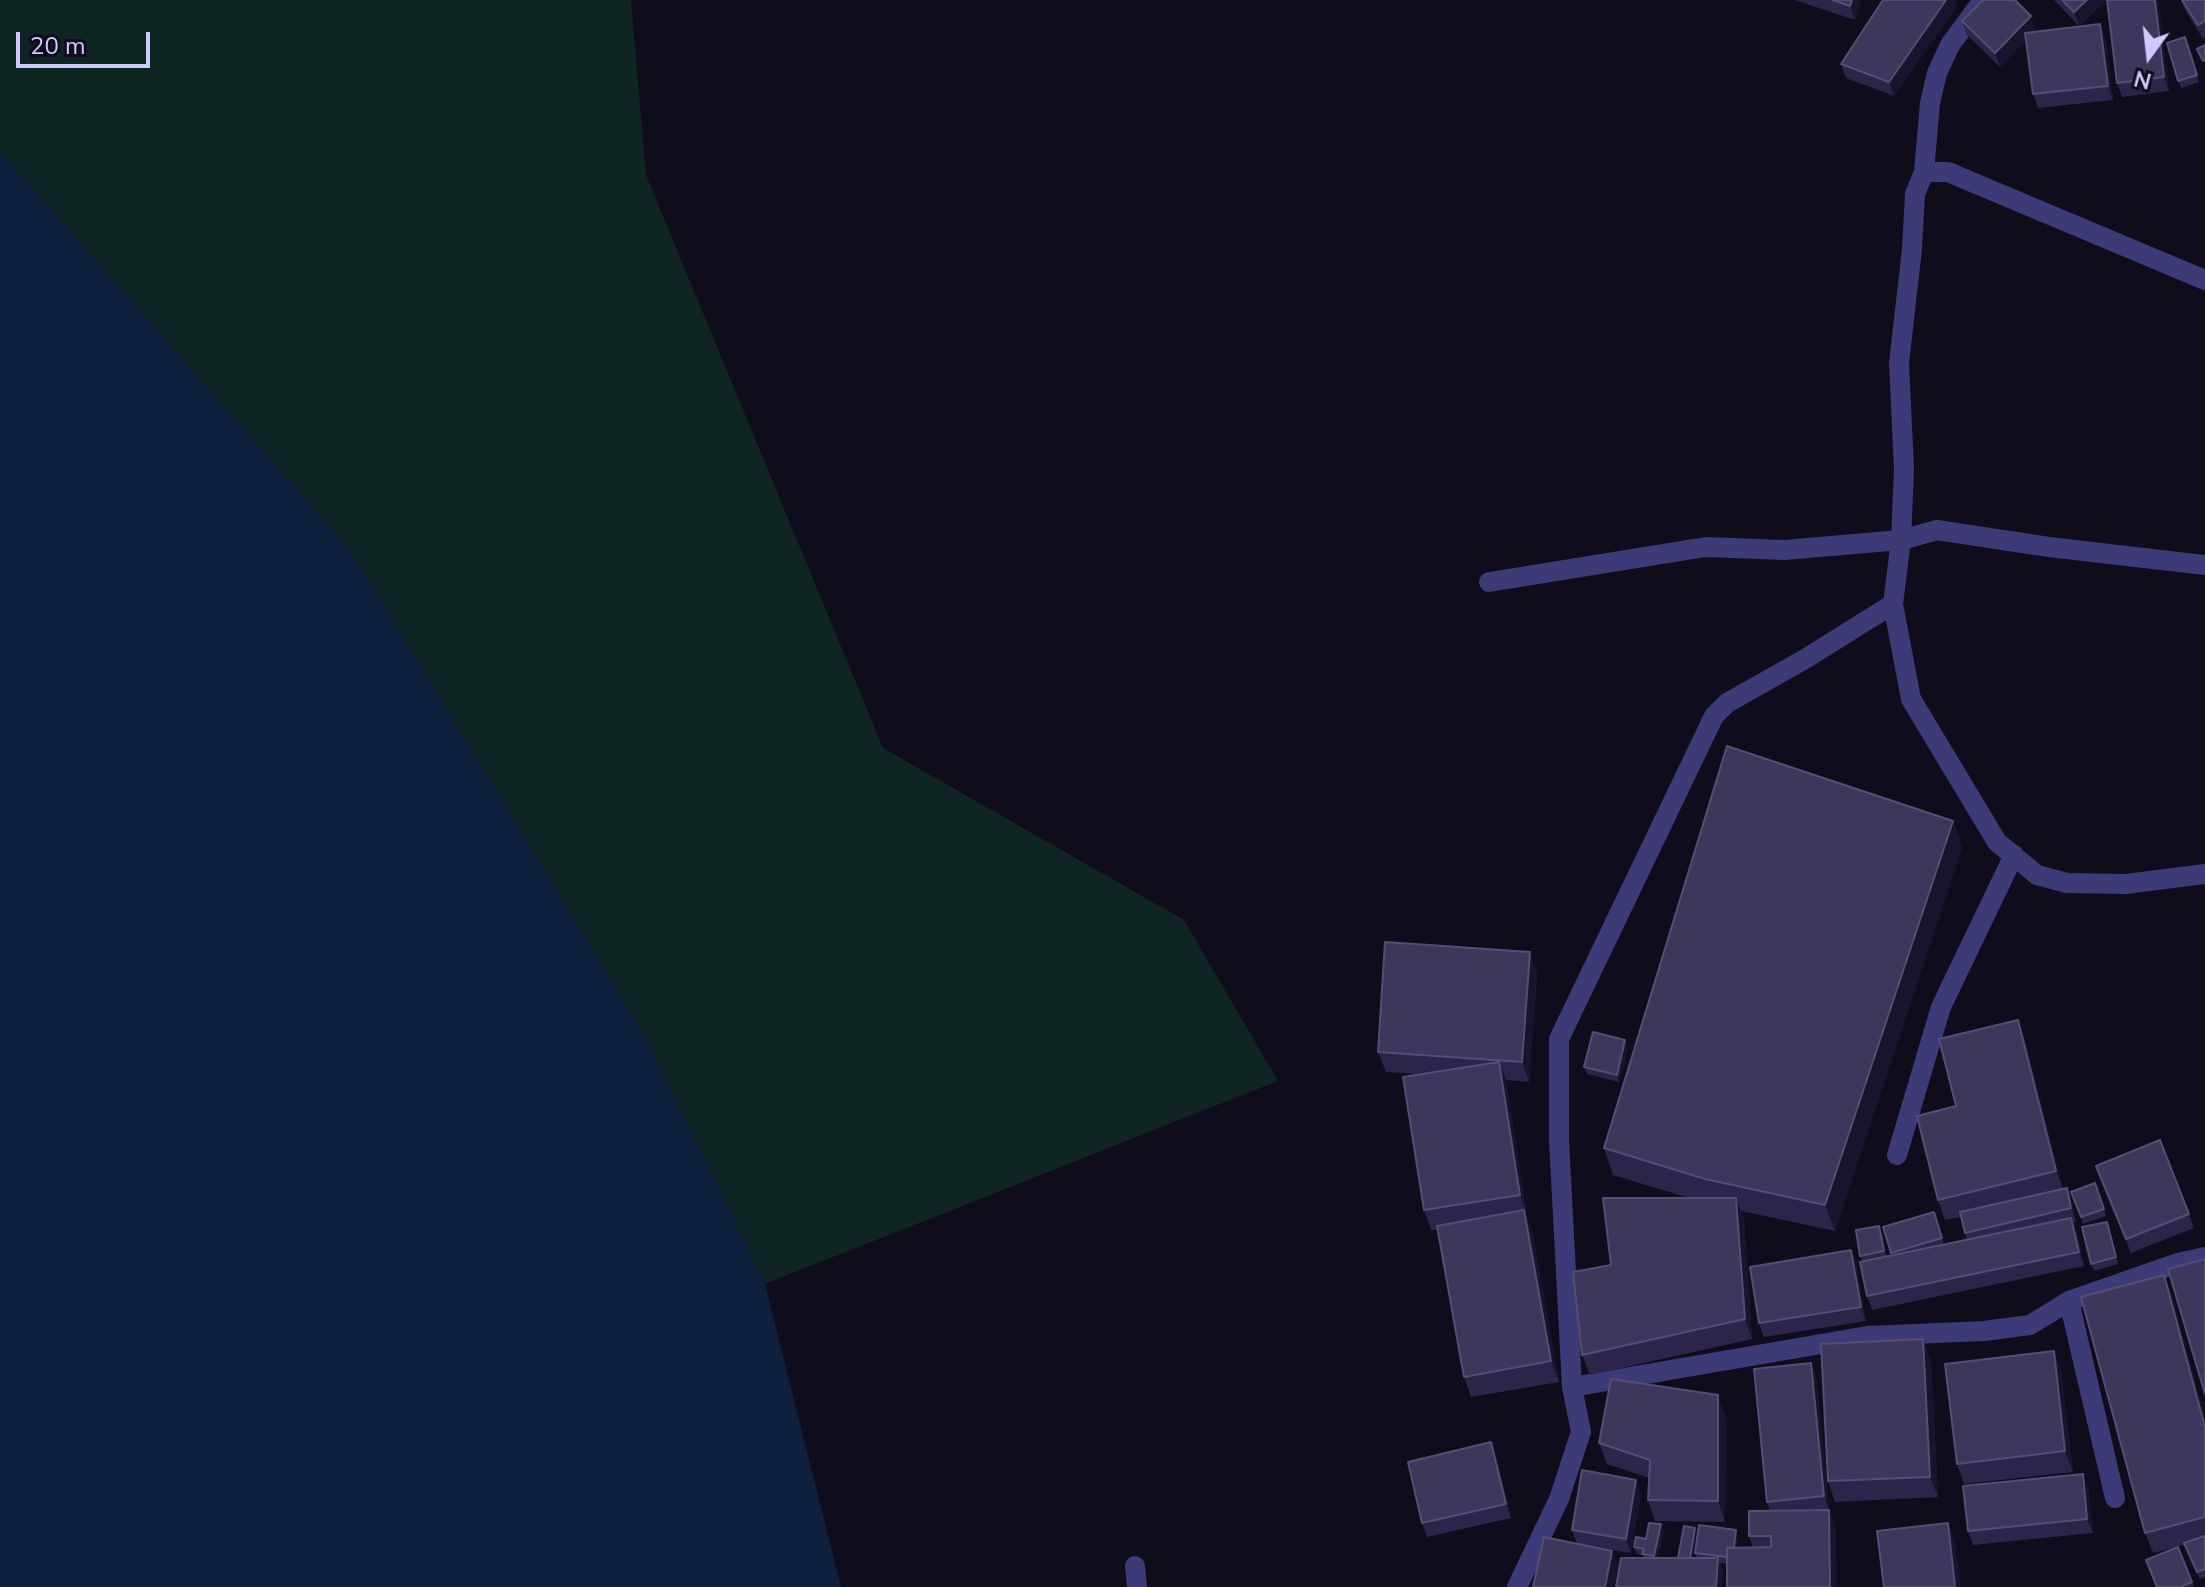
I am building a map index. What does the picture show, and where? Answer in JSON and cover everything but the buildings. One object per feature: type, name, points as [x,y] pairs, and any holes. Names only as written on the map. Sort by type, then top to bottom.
[{"type":"street","points":[[1983,0],[1950,45],[1937,73],[1930,103],[1924,172],[1915,194],[1899,363],[1904,469],[1901,540],[1893,604],[1911,699],[1997,842],[2037,875],[2067,883],[2126,884],[2205,874]]},
{"type":"street","points":[[1924,172],[1948,172],[2205,280]]},
{"type":"street","points":[[1489,582],[1706,547],[1784,550],[1901,540],[1937,530],[2205,565]]},
{"type":"street","points":[[1517,1587],[1559,1499],[1581,1432],[1572,1387],[1559,1140],[1559,1039],[1714,716],[1727,703],[1893,604]]},
{"type":"street","points":[[1897,1155],[1941,1007],[2014,855]]},
{"type":"street","points":[[1572,1387],[1867,1336],[1984,1331],[2030,1325],[2069,1301],[2178,1263],[2205,1257]]},
{"type":"street","points":[[2069,1301],[2115,1498]]},
{"type":"street","points":[[1135,1566],[1137,1587]]},
{"type":"green space","points":[[0,0],[631,0],[646,175],[883,748],[1184,920],[1278,1081],[765,1284],[645,1037],[350,550],[0,152]]},
{"type":"water","points":[[0,152],[350,550],[645,1037],[765,1284],[841,1587],[0,1587]]}]
